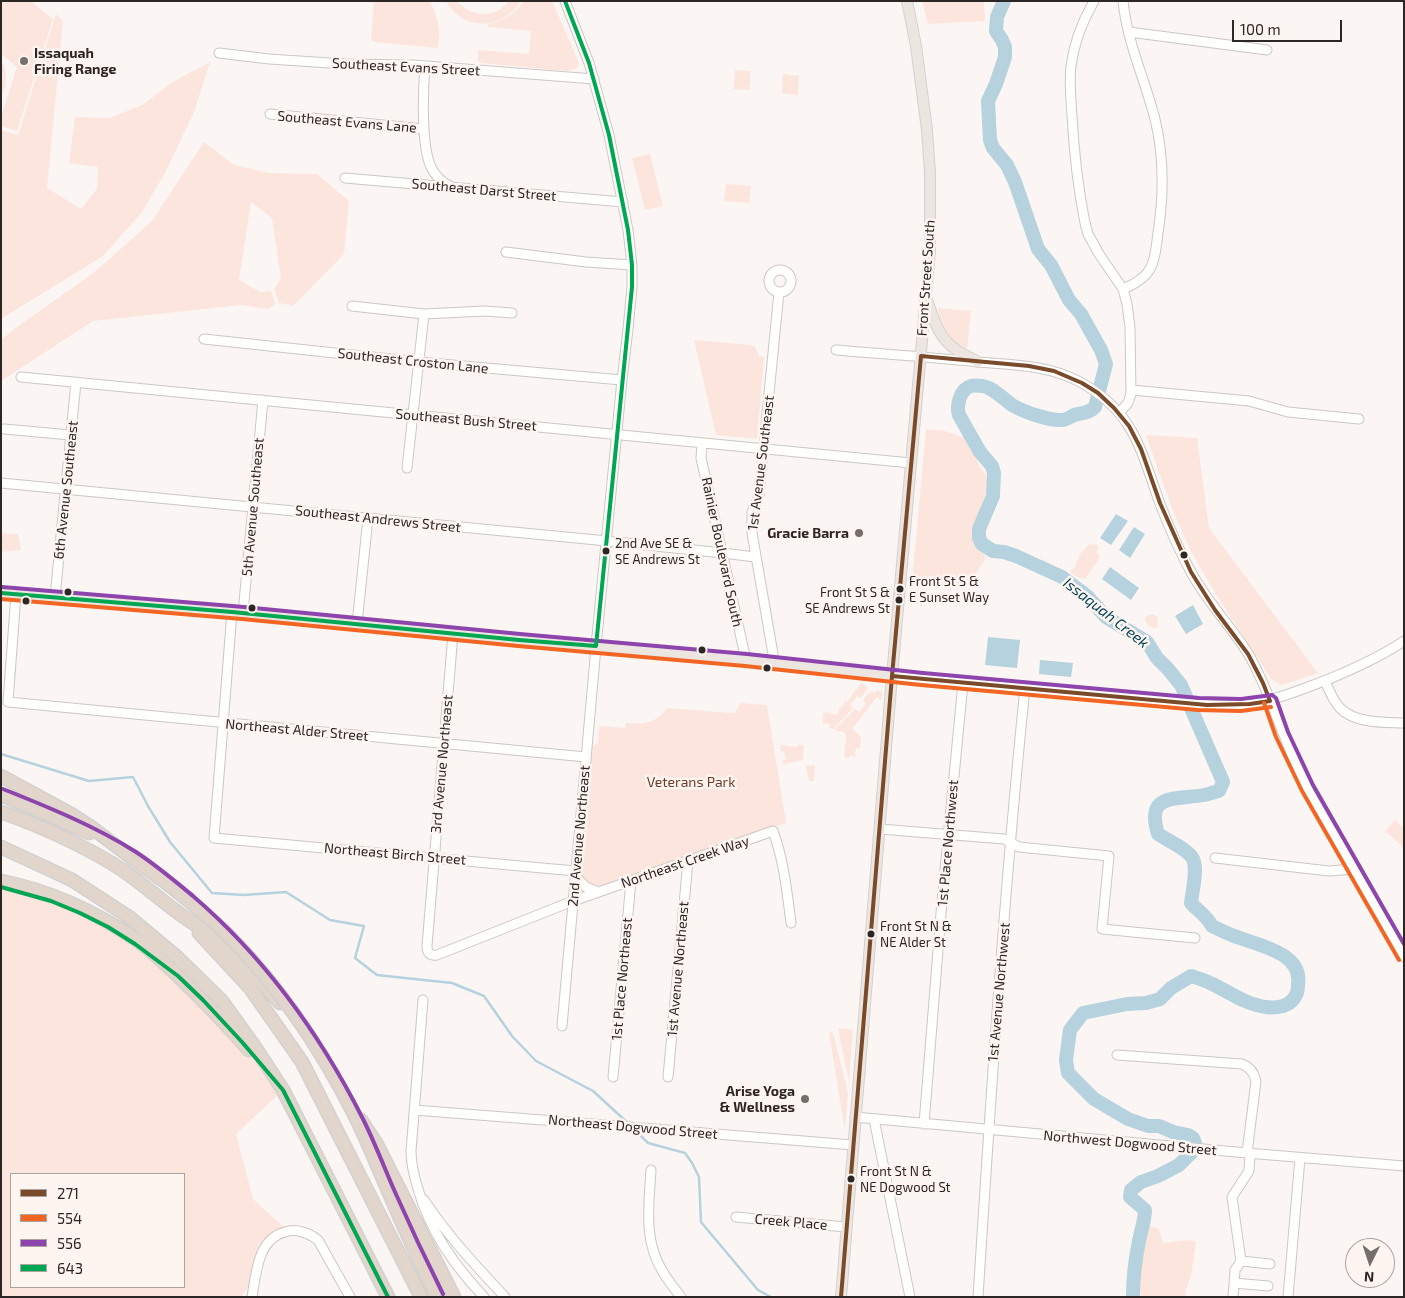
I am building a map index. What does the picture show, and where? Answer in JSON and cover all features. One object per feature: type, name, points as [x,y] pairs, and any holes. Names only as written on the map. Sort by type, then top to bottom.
[{"type":"highway","points":[[1,776],[71,814],[169,885],[211,920],[240,948],[272,985],[326,1062],[353,1111],[409,1239],[437,1297]]},
{"type":"highway","points":[[1,795],[52,816],[120,849]]},
{"type":"highway","points":[[1,812],[40,827],[90,851],[120,869],[183,917],[220,941],[255,974],[283,1007],[320,1058],[376,1143],[454,1297]]},
{"type":"highway","points":[[1,847],[72,880],[107,902],[149,932],[221,1000],[258,1050],[283,1090],[388,1297]]},
{"type":"highway","points":[[1,881],[68,902],[94,914],[138,940],[162,959],[203,1000],[283,1090]]},
{"type":"highway","points":[[1,887],[51,901],[95,920],[134,944],[178,976]]},
{"type":"highway","points":[[183,917],[250,988],[302,1062],[421,1297]]},
{"type":"main road","name":"Front Street South","points":[[840,1297],[931,229],[930,173],[923,89],[907,1]]},
{"type":"main road","points":[[926,298],[938,329],[945,340],[955,349],[978,362]]},
{"type":"main road","points":[[1,593],[243,613],[746,660],[892,676]]},
{"type":"street","name":"2nd Avenue Northeast","points":[[562,1026],[632,265],[623,202],[609,135],[594,79],[565,1]]},
{"type":"street","points":[[1094,1],[1085,16],[1078,34],[1070,67],[1070,90],[1082,211],[1088,234],[1123,289],[1128,304],[1132,390],[1130,400],[1120,413]]},
{"type":"street","points":[[1123,1],[1126,22],[1136,60],[1155,119],[1161,154],[1163,189],[1158,233],[1152,263],[1143,278],[1123,289]]},
{"type":"street","points":[[1129,32],[1267,50]]},
{"type":"street","name":"Southeast Evans Street","points":[[219,53],[269,59],[345,64],[425,66],[594,79]]},
{"type":"street","points":[[425,66],[424,129],[429,162],[437,176],[444,182],[458,187]]},
{"type":"street","name":"Southeast Evans Lane","points":[[270,114],[424,129]]},
{"type":"street","name":"Southeast Darst Street","points":[[345,178],[623,202]]},
{"type":"street","points":[[506,252],[586,262],[632,265]]},
{"type":"street","name":"1st Avenue Southeast","points":[[772,663],[773,654],[755,557],[751,520],[752,512],[758,500],[779,292]]},
{"type":"street","points":[[352,306],[424,314],[512,313]]},
{"type":"street","points":[[407,468],[424,314]]},
{"type":"street","name":"Southeast Croston Lane","points":[[204,339],[419,362],[622,380]]},
{"type":"street","points":[[836,350],[921,356],[1034,367],[1054,371],[1090,388],[1120,413],[1141,450],[1160,503],[1191,572],[1248,654],[1263,683],[1282,734],[1304,781],[1404,957]]},
{"type":"street","name":"Southeast Bush Street","points":[[21,377],[911,463]]},
{"type":"street","name":"6th Avenue Southeast","points":[[55,597],[76,382]]},
{"type":"street","points":[[1132,390],[1249,401],[1288,412],[1359,419]]},
{"type":"street","name":"5th Avenue Southeast","points":[[243,613],[263,400]]},
{"type":"street","points":[[4,429],[71,435]]},
{"type":"street","name":"Rainier Boulevard South","points":[[702,443],[701,458],[746,660]]},
{"type":"street","name":"Southeast Andrews Street","points":[[1,483],[755,557]]},
{"type":"street","points":[[358,624],[368,518]]},
{"type":"street","name":"Northeast Alder Street","points":[[16,594],[8,702],[586,757]]},
{"type":"street","points":[[223,723],[232,612]]},
{"type":"street","name":"3rd Avenue Northeast","points":[[429,954],[427,946],[453,634]]},
{"type":"street","points":[[892,676],[1199,704],[1240,705],[1270,701],[1325,681],[1378,657],[1404,641]]},
{"type":"street","points":[[1325,681],[1340,708],[1346,713],[1362,719],[1404,723]]},
{"type":"street","name":"1st Place Northwest","points":[[924,1124],[948,834],[963,683]]},
{"type":"street","name":"1st Avenue Northwest","points":[[978,1297],[988,1130],[1025,688]]},
{"type":"street","name":"Northeast Birch Street","points":[[223,723],[214,838],[434,858],[575,874]]},
{"type":"street","points":[[880,830],[1004,839],[1019,847],[1109,856],[1102,929],[1195,938]]},
{"type":"street","name":"Northeast Creek Way","points":[[429,954],[437,955],[573,901],[773,831],[784,873],[791,924]]},
{"type":"street","points":[[1215,858],[1329,871],[1354,869]]},
{"type":"street","name":"1st Avenue Northeast","points":[[668,1077],[688,861]]},
{"type":"street","points":[[575,874],[586,887],[598,892]]},
{"type":"street","name":"1st Place Northeast","points":[[613,1077],[631,881]]},
{"type":"street","points":[[423,1000],[414,1110],[412,1169],[425,1213],[463,1274],[482,1295],[491,1282]]},
{"type":"street","points":[[1117,1054],[1242,1064],[1253,1072],[1256,1081],[1249,1171],[1232,1197],[1241,1261],[1235,1270],[1233,1297]]},
{"type":"street","name":"Northeast Dogwood Street","points":[[414,1110],[853,1146]]},
{"type":"street","name":"Northwest Dogwood Street","points":[[855,1117],[1249,1154],[1404,1166]]},
{"type":"street","points":[[874,1119],[910,1297]]},
{"type":"street","points":[[1288,1297],[1300,1158]]},
{"type":"street","points":[[651,1170],[648,1221],[650,1242],[663,1273],[681,1297]]},
{"type":"street","points":[[418,1189],[437,1219],[505,1297]]},
{"type":"street","name":"Creek Place","points":[[736,1217],[846,1228]]},
{"type":"street","points":[[252,1297],[256,1276],[266,1245],[270,1239],[278,1234],[295,1230],[318,1240],[350,1297]]},
{"type":"street","points":[[1241,1261],[1270,1264]]},
{"type":"street","points":[[1234,1283],[1268,1286]]},
{"type":"green space","name":"Issaquah Firing Range","points":[[1,1],[31,1],[53,19],[17,131],[1,126],[1,117],[17,67],[1,54],[1,47],[3,45],[1,41]]},
{"type":"green space","points":[[374,1],[430,1],[438,24],[438,48],[374,42],[371,39]]},
{"type":"green space","points":[[446,1],[456,1],[469,11],[486,14],[498,11],[510,1],[521,1],[514,11],[504,18],[483,24],[462,18],[453,11]]},
{"type":"green space","points":[[524,1],[552,1],[579,63],[577,68],[567,71],[482,63],[478,61],[478,50],[529,54],[531,31],[488,27],[488,24],[504,19],[513,13]]},
{"type":"green space","points":[[922,1],[984,1],[985,21],[928,24]]},
{"type":"green space","points":[[56,14],[63,21],[47,188],[81,209],[97,189],[98,167],[69,163],[75,117],[110,118],[142,105],[176,80],[210,62],[194,112],[165,173],[142,212],[103,256],[1,319],[1,130],[18,135]]},
{"type":"green space","points":[[1,60],[4,65],[6,79],[1,98]]},
{"type":"green space","points":[[735,70],[751,71],[749,90],[734,89]]},
{"type":"green space","points":[[783,74],[799,76],[798,95],[782,93]]},
{"type":"green space","points":[[204,142],[234,165],[269,173],[317,174],[349,201],[344,254],[293,306],[279,303],[274,289],[281,279],[272,218],[251,202],[239,280],[260,292],[271,291],[275,304],[268,309],[242,305],[93,321],[1,381],[1,340],[95,272],[152,221]]},
{"type":"green space","points":[[650,154],[663,206],[645,210],[632,158]]},
{"type":"green space","points":[[726,184],[751,186],[749,203],[724,201]]},
{"type":"green space","points":[[938,308],[971,311],[967,349],[947,333]]},
{"type":"green space","points":[[694,340],[751,345],[755,347],[759,356],[764,357],[757,439],[716,435]]},
{"type":"green space","points":[[926,429],[945,431],[968,439],[979,466],[986,475],[988,486],[974,530],[973,540],[977,549],[984,554],[985,559],[974,576],[960,584],[947,585],[912,582]]},
{"type":"green space","points":[[1146,435],[1197,438],[1209,528],[1318,673],[1282,685],[1272,680],[1192,553],[1173,510]]},
{"type":"green space","points":[[1,533],[18,534],[21,550],[1,552]]},
{"type":"green space","points":[[1089,544],[1097,545],[1099,548],[1096,553],[1099,559],[1085,579],[1071,573],[1071,570],[1075,567],[1080,554]]},
{"type":"green space","points":[[1153,614],[1158,618],[1157,627],[1154,628],[1149,627],[1145,620],[1145,617]]},
{"type":"green space","points":[[861,683],[868,688],[860,698],[857,696],[850,705],[853,708],[833,729],[829,728],[830,724],[823,723],[823,714],[826,712],[838,714],[839,708],[844,705],[844,701],[847,702]]},
{"type":"green space","points":[[877,690],[882,692],[882,701],[877,697],[852,729],[861,737],[860,748],[856,748],[855,754],[857,757],[844,757],[846,736],[844,732],[834,730],[855,709],[859,712],[866,703],[863,700],[869,692],[874,693]]},
{"type":"green space","name":"Veterans Park","points":[[740,703],[767,705],[786,823],[642,875],[599,888],[590,887],[580,874],[592,746],[598,743],[599,726],[625,728],[626,723],[650,722],[667,708],[735,713]]},
{"type":"green space","points":[[780,745],[798,747],[799,745],[804,745],[803,760],[783,764],[782,761],[786,759],[784,751],[781,752]]},
{"type":"green space","points":[[815,765],[814,781],[809,781],[806,766]]},
{"type":"green space","points":[[1395,820],[1404,828],[1403,847],[1385,831]]},
{"type":"green space","points":[[1,887],[51,901],[95,920],[135,944],[242,1042],[283,1090],[236,1134],[253,1199],[288,1231],[270,1239],[256,1276],[241,1297],[1,1297]]},
{"type":"green space","points":[[838,1028],[853,1030],[849,1082]]},
{"type":"green space","points":[[829,1032],[833,1033],[848,1093],[845,1126],[844,1126]]},
{"type":"green space","points":[[1150,1226],[1159,1229],[1163,1243],[1187,1240],[1196,1242],[1191,1276],[1185,1292],[1186,1297],[1141,1297],[1141,1261]]},
{"type":"water","points":[[1116,514],[1128,521],[1111,545],[1100,538]]},
{"type":"water","points":[[1134,527],[1145,534],[1130,558],[1119,550]]},
{"type":"water","points":[[1110,567],[1139,588],[1131,600],[1102,579]]},
{"type":"water","points":[[1193,605],[1203,624],[1186,634],[1175,616]]},
{"type":"water","points":[[988,637],[1020,640],[1017,668],[985,665]]},
{"type":"water","points":[[1040,660],[1073,663],[1071,677],[1039,674]]},
{"type":"waterway","name":"Issaquah Creek","points":[[1004,1],[997,17],[996,31],[1005,47],[1005,57],[988,101],[990,140],[993,148],[1007,165],[1015,182],[1038,249],[1051,265],[1069,300],[1081,314],[1101,350],[1106,364],[1095,407],[1088,412],[1063,420],[1044,418],[1023,410],[1012,405],[991,389],[983,386],[971,386],[964,391],[959,403],[959,415],[980,452],[992,466],[994,473],[993,496],[979,529],[979,538],[982,544],[993,551],[1016,556],[1062,577],[1087,596],[1106,617],[1147,642],[1157,658],[1181,685],[1223,782],[1219,791],[1204,795],[1174,798],[1159,805],[1155,820],[1158,834],[1183,849],[1193,859],[1195,874],[1191,903],[1205,916],[1212,926],[1230,935],[1277,952],[1294,965],[1298,973],[1298,988],[1294,999],[1279,1007],[1251,1004],[1208,982],[1191,976],[1171,988],[1160,999],[1083,1013],[1070,1030],[1066,1060],[1068,1073],[1094,1099],[1128,1119],[1148,1126],[1159,1126],[1173,1132],[1188,1135],[1193,1138],[1195,1143],[1194,1150],[1179,1165],[1141,1182],[1131,1190],[1130,1197],[1145,1210],[1135,1262],[1133,1297]]},
{"type":"waterway","points":[[1,754],[89,781],[133,777],[170,842],[212,893],[244,895],[286,892],[330,920],[364,926],[355,958],[377,975],[452,983],[484,996],[512,1036],[536,1061],[593,1091],[629,1124]]},
{"type":"waterway","points":[[635,1130],[648,1143],[685,1153],[699,1177],[701,1222],[758,1290],[771,1297]]},
{"type":"transit line","name":"643","points":[[1,593],[232,612],[596,646],[632,287],[632,265],[628,230],[609,135],[589,63],[565,1]]},
{"type":"transit line","name":"271","points":[[921,356],[1029,366],[1054,371],[1082,383],[1098,393],[1114,408],[1129,426],[1141,449],[1160,503],[1191,572],[1215,610],[1248,654],[1270,701]]},
{"type":"transit line","name":"271","points":[[841,1297],[892,676],[921,356]]},
{"type":"transit line","name":"556","points":[[2,587],[244,607],[1199,698],[1241,699],[1272,695],[1276,698],[1288,732],[1313,785],[1404,944]]},
{"type":"transit line","name":"554","points":[[1,599],[242,619],[1198,710],[1241,711],[1271,707]]},
{"type":"transit line","name":"271","points":[[892,676],[1207,705],[1250,704],[1270,701]]},
{"type":"transit line","name":"554","points":[[1264,703],[1276,737],[1302,791],[1399,960]]},
{"type":"transit line","name":"556","points":[[3,789],[88,825],[143,857],[186,890],[219,920],[267,971],[309,1027],[346,1088],[367,1128],[406,1218],[443,1294]]},
{"type":"transit line","name":"643","points":[[1,887],[51,901],[108,927],[135,944],[178,976],[203,1000],[283,1090],[388,1297]]},
{"type":"place","name":"Issaquah Firing Range","points":[[24,61]]},
{"type":"place","name":"Gracie Barra","points":[[859,533]]},
{"type":"place","name":"2nd Ave SE & SE Andrews St","points":[[606,551]]},
{"type":"place","name":"Front St S & E Sunset Way","points":[[900,589]]},
{"type":"place","name":"Front St S & SE Andrews St","points":[[899,600]]},
{"type":"place","name":"Front St N & NE Alder St","points":[[871,934]]},
{"type":"place","name":"Arise Yoga & Wellness","points":[[805,1099]]},
{"type":"place","name":"Front St N & NE Dogwood St","points":[[851,1179]]}]
